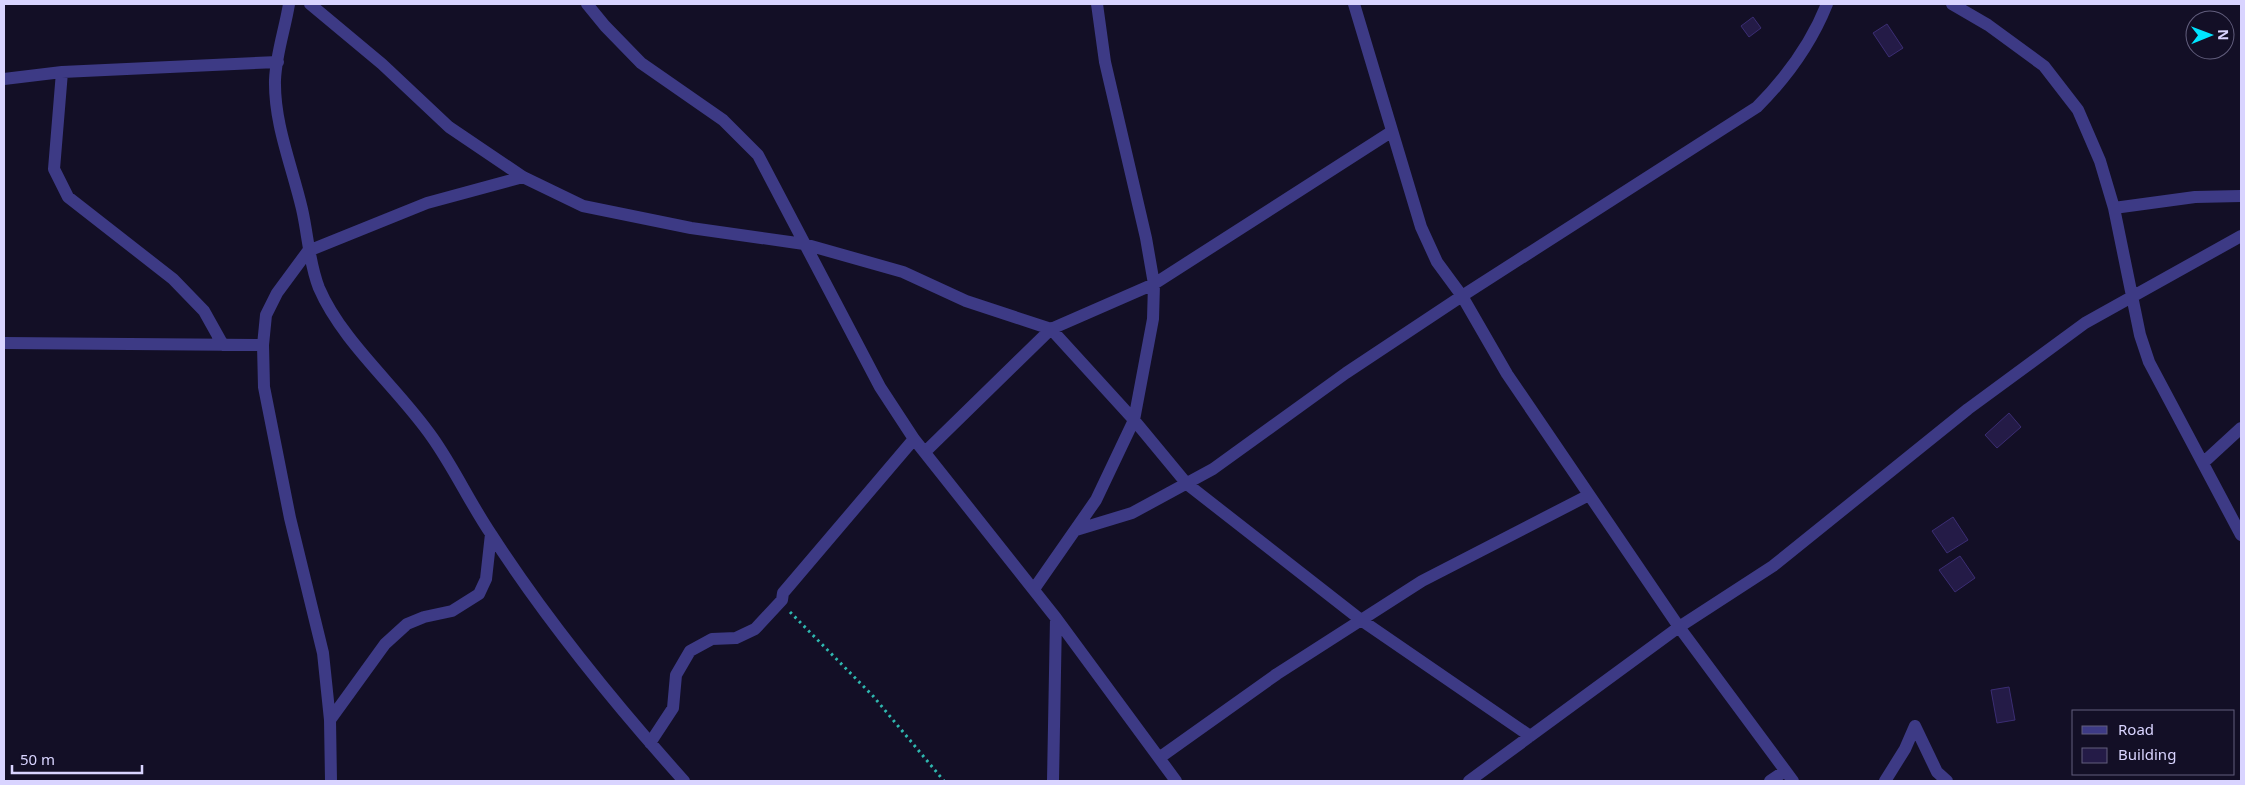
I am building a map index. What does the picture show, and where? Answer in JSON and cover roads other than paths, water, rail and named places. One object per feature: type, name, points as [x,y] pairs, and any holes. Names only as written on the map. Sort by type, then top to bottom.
[{"type":"street","points":[[288,4],[275,79],[278,123],[301,204],[308,251],[320,289],[346,333],[432,437],[490,534],[550,619],[650,743],[684,781]]},
{"type":"street","points":[[310,4],[382,64],[449,127],[523,177],[584,206],[691,228],[804,244],[904,272],[966,301],[1051,329],[1134,420],[1187,484],[1360,620],[1530,736]]},
{"type":"street","points":[[587,4],[604,26],[641,63],[723,120],[758,155],[880,387],[914,439],[1056,618],[1159,758],[1170,779]]},
{"type":"street","points":[[1034,589],[1096,500],[1134,420],[1153,319],[1154,284],[1146,238],[1105,62],[1097,4]]},
{"type":"street","points":[[1354,4],[1371,55],[1391,132],[1421,227],[1437,262],[1462,296],[1508,374],[1679,627],[1789,776],[1770,781]]},
{"type":"street","points":[[1076,530],[1132,513],[1213,469],[1346,373],[1462,296],[1757,107],[1781,83],[1800,58],[1818,27],[1827,4]]},
{"type":"street","points":[[1952,4],[1988,25],[2044,66],[2078,110],[2100,161],[2114,208],[2132,295],[2149,362],[2204,462],[2241,535]]},
{"type":"street","points":[[4,78],[62,72],[278,62]]},
{"type":"street","points":[[62,72],[54,169],[68,197],[173,280],[204,311],[224,344]]},
{"type":"street","points":[[924,452],[1051,329],[1154,284],[1391,132]]},
{"type":"street","points":[[331,781],[330,720],[323,654],[290,518],[264,387],[263,345],[266,315],[276,292],[308,251],[427,203],[523,177]]},
{"type":"street","points":[[2114,208],[2195,197],[2241,196]]},
{"type":"street","points":[[1469,781],[1679,627],[1773,566],[1968,410],[2085,324],[2132,295],[2241,236]]},
{"type":"street","points":[[4,343],[263,345]]},
{"type":"street","points":[[2204,462],[2241,428]]},
{"type":"street","points":[[650,743],[673,708],[676,674],[690,651],[712,639],[736,638],[755,629],[782,600],[783,593],[914,439]]},
{"type":"street","points":[[1159,758],[1277,674],[1422,581],[1589,495]]},
{"type":"street","points":[[330,720],[385,644],[407,624],[424,617],[452,611],[479,594],[486,579],[490,534]]},
{"type":"street","points":[[1053,781],[1056,618]]},
{"type":"street","points":[[1885,781],[1905,749],[1915,726],[1938,772],[1946,781]]}]
